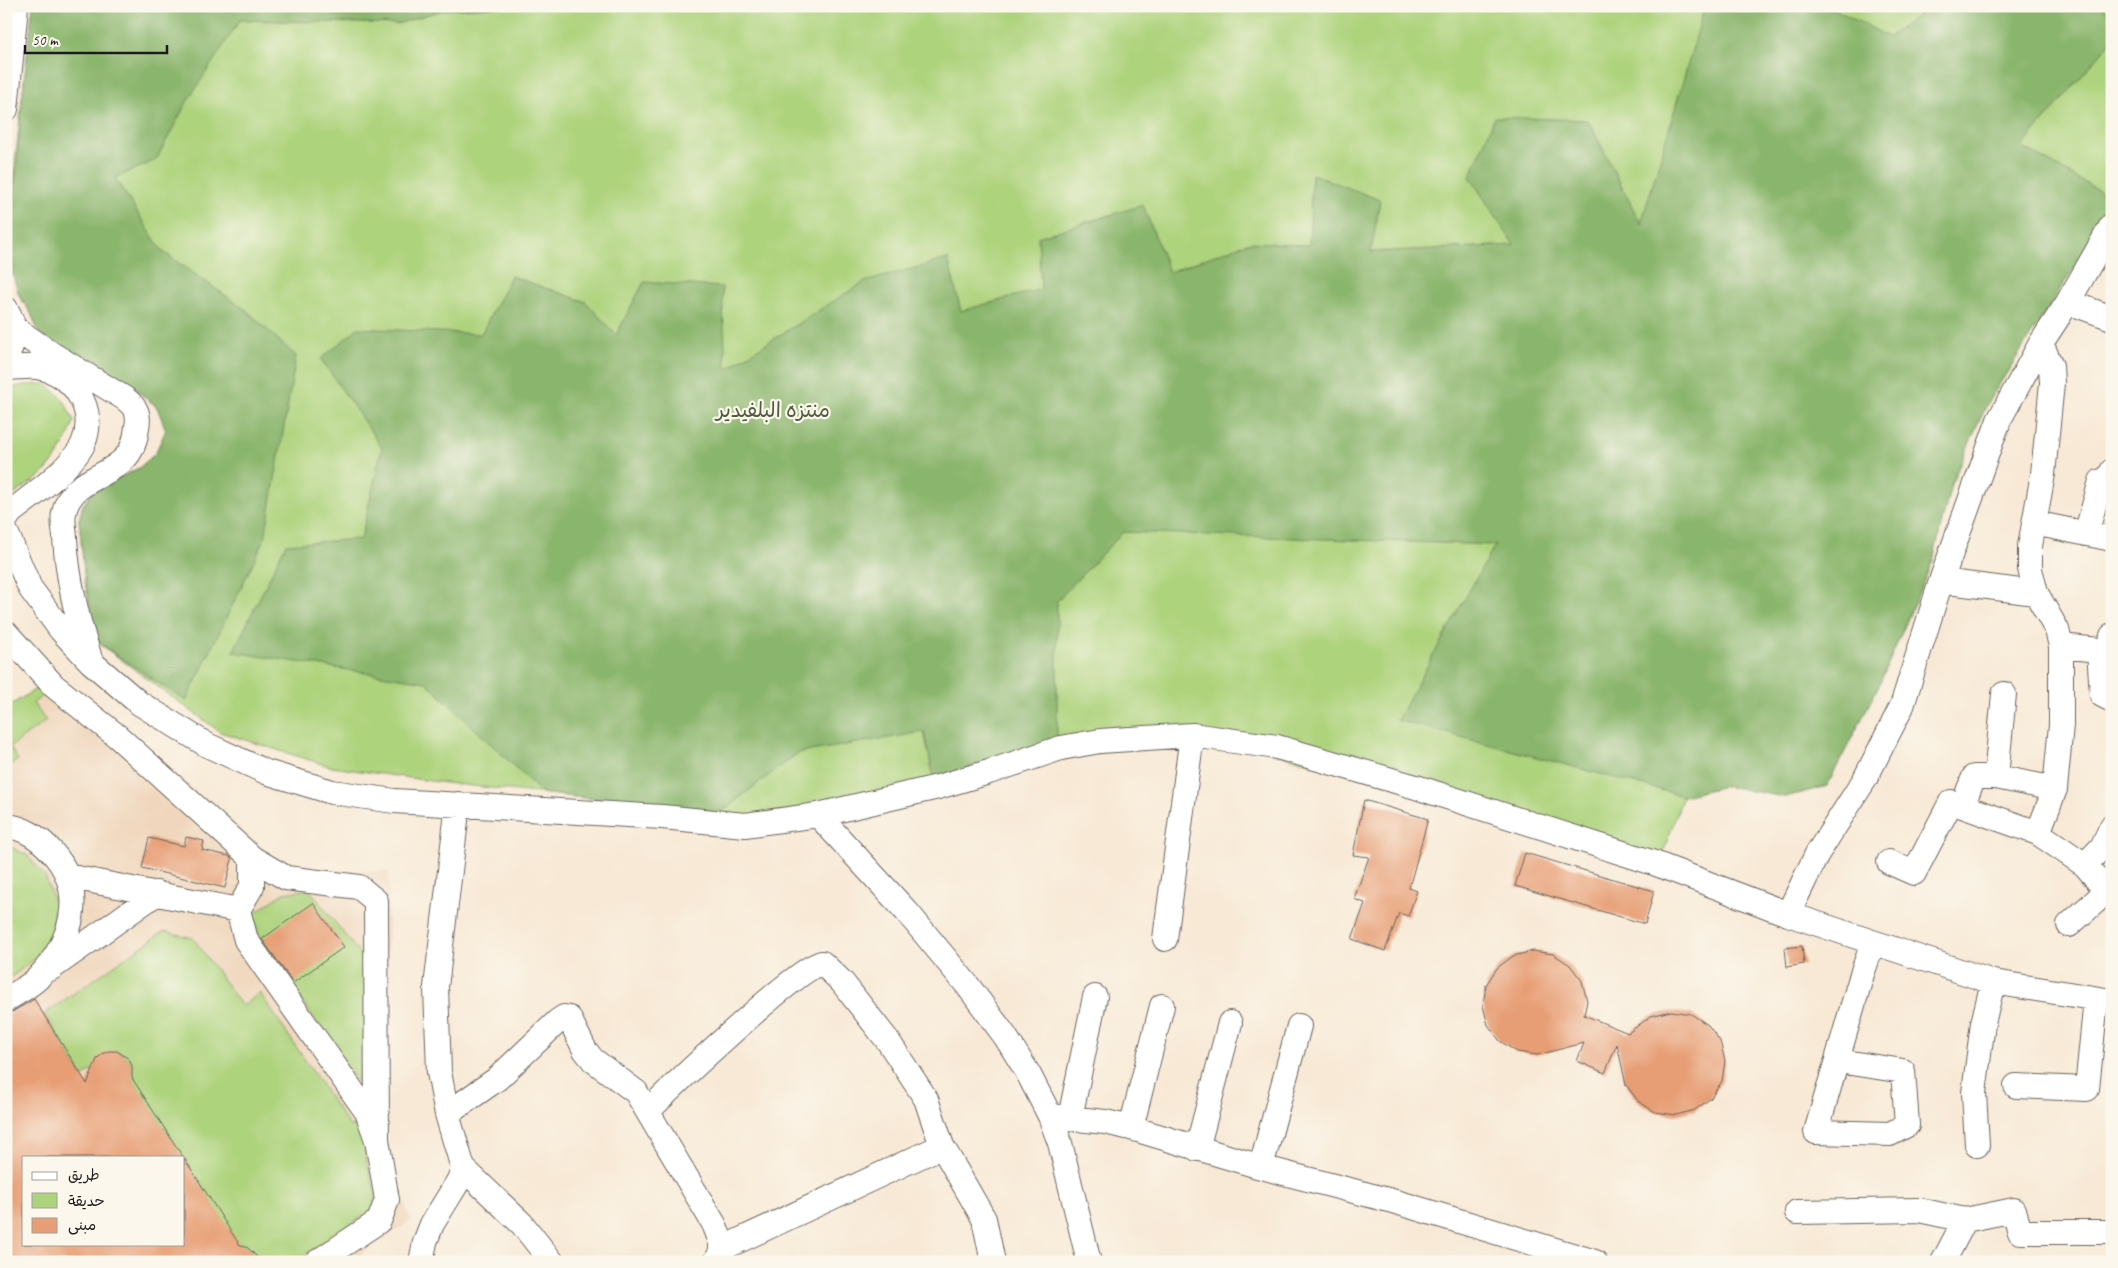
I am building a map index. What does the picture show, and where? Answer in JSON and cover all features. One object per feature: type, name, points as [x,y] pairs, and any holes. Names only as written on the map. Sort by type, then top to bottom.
[{"type":"street","points":[[6,109],[16,6]]},
{"type":"street","points":[[1788,914],[1817,854],[1848,809],[1886,741],[1902,706],[1941,581],[1999,420],[2041,343],[2068,302],[2112,225]]},
{"type":"street","points":[[2068,302],[2112,318]]},
{"type":"street","points":[[6,358],[13,346],[10,319]]},
{"type":"street","points":[[10,319],[52,354],[133,404],[138,415],[135,441],[124,459],[92,480],[82,484],[73,493],[64,513],[67,573],[75,612],[90,662]]},
{"type":"street","points":[[2038,833],[2055,789],[2061,725],[2061,646],[2057,630],[2036,593],[2030,568],[2030,546],[2043,474],[2052,383],[2051,366],[2041,343]]},
{"type":"street","points":[[6,368],[37,367],[50,371],[69,381],[81,396],[88,418],[83,444],[66,466],[11,512],[6,519]]},
{"type":"street","points":[[2086,534],[2101,481],[2106,483],[2112,471]]},
{"type":"street","points":[[2034,523],[2112,538]]},
{"type":"street","points":[[6,532],[30,588],[61,630],[90,662],[140,703],[207,745],[266,772],[332,792],[394,801],[746,825],[818,815],[965,780],[1061,748],[1100,741],[1192,735],[1277,747],[1416,787],[1654,863],[1788,914],[1993,982],[2104,1000],[2087,1089],[2016,1086]]},
{"type":"street","points":[[1941,581],[2036,593]]},
{"type":"street","points":[[6,633],[54,686],[117,736],[252,858],[286,878],[359,887],[376,901],[377,1140]]},
{"type":"street","points":[[2061,646],[2105,643],[2102,695],[2112,700]]},
{"type":"street","points":[[1996,777],[2004,694]]},
{"type":"street","points":[[1165,939],[1192,735]]},
{"type":"street","points":[[1962,806],[1974,777],[1996,777],[2055,789]]},
{"type":"street","points":[[1889,862],[1914,873],[1951,802],[2038,833],[2085,865],[2107,891],[2070,925]]},
{"type":"street","points":[[458,804],[436,988],[439,1072],[463,1168],[522,1224],[552,1262]]},
{"type":"street","points":[[818,815],[907,912],[968,986],[1005,1036],[1028,1073],[1060,1117],[1105,1122],[1130,1128],[1261,1167],[1396,1202],[1553,1256],[1585,1260]]},
{"type":"street","points":[[6,826],[14,827],[42,840],[63,864],[73,893],[71,924],[58,953],[37,979]]},
{"type":"street","points":[[2085,865],[2102,847],[2112,826]]},
{"type":"street","points":[[252,858],[252,886],[238,910],[246,940],[368,1112],[377,1140],[387,1200],[380,1221],[317,1262]]},
{"type":"street","points":[[67,876],[238,910]]},
{"type":"street","points":[[6,1000],[157,893]]},
{"type":"street","points":[[1838,1061],[1862,974],[1873,943]]},
{"type":"street","points":[[648,1111],[702,1058],[751,1016],[810,967],[822,963],[842,982],[888,1041],[926,1099],[942,1146],[984,1219],[993,1262]]},
{"type":"street","points":[[1977,1145],[1974,1093],[1983,1022],[1993,982]]},
{"type":"street","points":[[1089,1262],[1060,1143],[1060,1117],[1095,997]]},
{"type":"street","points":[[1130,1128],[1162,1006]]},
{"type":"street","points":[[448,1114],[497,1079],[564,1017],[569,1018],[585,1050],[593,1060],[636,1092],[648,1111],[714,1224],[721,1243],[718,1255]]},
{"type":"street","points":[[1197,1149],[1230,1022]]},
{"type":"street","points":[[1261,1167],[1299,1026]]},
{"type":"street","points":[[718,1255],[942,1146]]},
{"type":"street","points":[[421,1262],[425,1242],[432,1224],[459,1180],[463,1168]]},
{"type":"street","points":[[1797,1212],[1919,1210],[1965,1220],[2014,1210],[2020,1232],[2112,1232]]},
{"type":"street","points":[[1943,1262],[1965,1220]]},
{"type":"shaded area","points":[[64,680],[288,870],[389,871],[385,1147],[411,1220],[349,1262],[6,1262],[6,723]]},
{"type":"green space","name":"منتزه البلفيدير","points":[[33,6],[2112,6],[2112,204],[2084,252],[1988,402],[1951,484],[1933,560],[1879,685],[1827,786],[1785,797],[1724,786],[1683,796],[1661,859],[1197,732],[752,822],[694,810],[445,783],[332,767],[220,732],[97,642],[85,582],[79,520],[83,505],[94,490],[139,468],[155,454],[166,430],[157,407],[135,389],[80,363],[39,333],[31,313],[19,295],[12,272],[15,160]]},
{"type":"green space","points":[[33,6],[510,6],[442,10],[397,24],[240,20],[188,100],[156,160],[115,178],[162,251],[246,310],[296,356],[265,538],[186,701],[97,642],[85,582],[79,520],[83,505],[94,490],[139,468],[155,454],[166,430],[157,407],[135,389],[80,363],[39,333],[31,313],[19,295],[12,272],[12,224],[22,99]]},
{"type":"green space","points":[[1705,6],[1828,6],[1889,37],[1930,6],[2098,6],[2112,14],[2112,40],[2022,147],[2112,198],[2112,204],[2084,252],[1988,402],[1951,484],[1933,560],[1879,685],[1827,786],[1785,797],[1724,786],[1683,796],[1397,720],[1495,545],[1123,532],[1057,601],[1057,752],[935,785],[924,732],[798,753],[721,812],[542,793],[426,682],[233,652],[286,544],[361,539],[382,448],[321,359],[358,328],[481,334],[511,276],[586,302],[616,335],[644,282],[722,287],[726,369],[864,282],[948,259],[961,311],[1041,289],[1038,237],[1143,205],[1169,272],[1250,242],[1309,245],[1312,174],[1380,200],[1371,252],[1514,245],[1470,177],[1495,117],[1588,120],[1641,224]]},
{"type":"green space","points":[[46,384],[63,399],[74,421],[64,445],[54,461],[42,475],[6,501],[6,389],[25,385]]},
{"type":"green space","points":[[39,687],[45,694],[33,703],[46,721],[10,747],[18,760],[6,768],[6,708]]},
{"type":"green space","points":[[6,845],[27,855],[45,876],[54,902],[53,929],[41,954],[6,981]]},
{"type":"green space","points":[[309,889],[366,962],[366,1075],[357,1081],[260,941],[253,914],[284,893]]},
{"type":"green space","points":[[164,931],[193,938],[242,1006],[260,993],[350,1127],[362,1119],[365,1128],[366,1161],[377,1196],[372,1210],[294,1262],[256,1262],[250,1250],[239,1245],[185,1161],[185,1156],[182,1156],[131,1077],[131,1064],[125,1055],[117,1051],[83,1077],[44,1014]]},
{"type":"building","points":[[1364,800],[1428,819],[1409,888],[1417,891],[1408,916],[1399,913],[1385,951],[1352,939],[1365,903],[1354,899],[1369,857],[1353,855]]},
{"type":"building","points":[[186,837],[204,841],[202,850],[229,856],[232,859],[225,888],[142,868],[149,838],[184,846]]},
{"type":"building","points":[[1525,853],[1654,891],[1645,924],[1515,886]]},
{"type":"building","points":[[313,903],[344,947],[293,983],[262,939]]},
{"type":"building","points":[[1802,946],[1804,964],[1787,967],[1785,948]]},
{"type":"building","points":[[1533,951],[1553,954],[1570,965],[1582,981],[1587,1001],[1584,1015],[1628,1033],[1651,1016],[1671,1011],[1691,1014],[1708,1025],[1720,1041],[1725,1061],[1722,1081],[1711,1098],[1695,1110],[1676,1115],[1655,1112],[1638,1101],[1626,1085],[1617,1044],[1605,1073],[1577,1061],[1584,1043],[1537,1055],[1517,1052],[1500,1041],[1488,1025],[1483,1006],[1486,985],[1497,968],[1513,956]]},
{"type":"building","points":[[34,999],[87,1084],[97,1059],[102,1054],[109,1051],[117,1051],[129,1059],[132,1066],[132,1078],[182,1156],[22,1156],[22,1246],[185,1246],[185,1160],[239,1244],[248,1248],[262,1262],[6,1262],[6,1014]]}]
